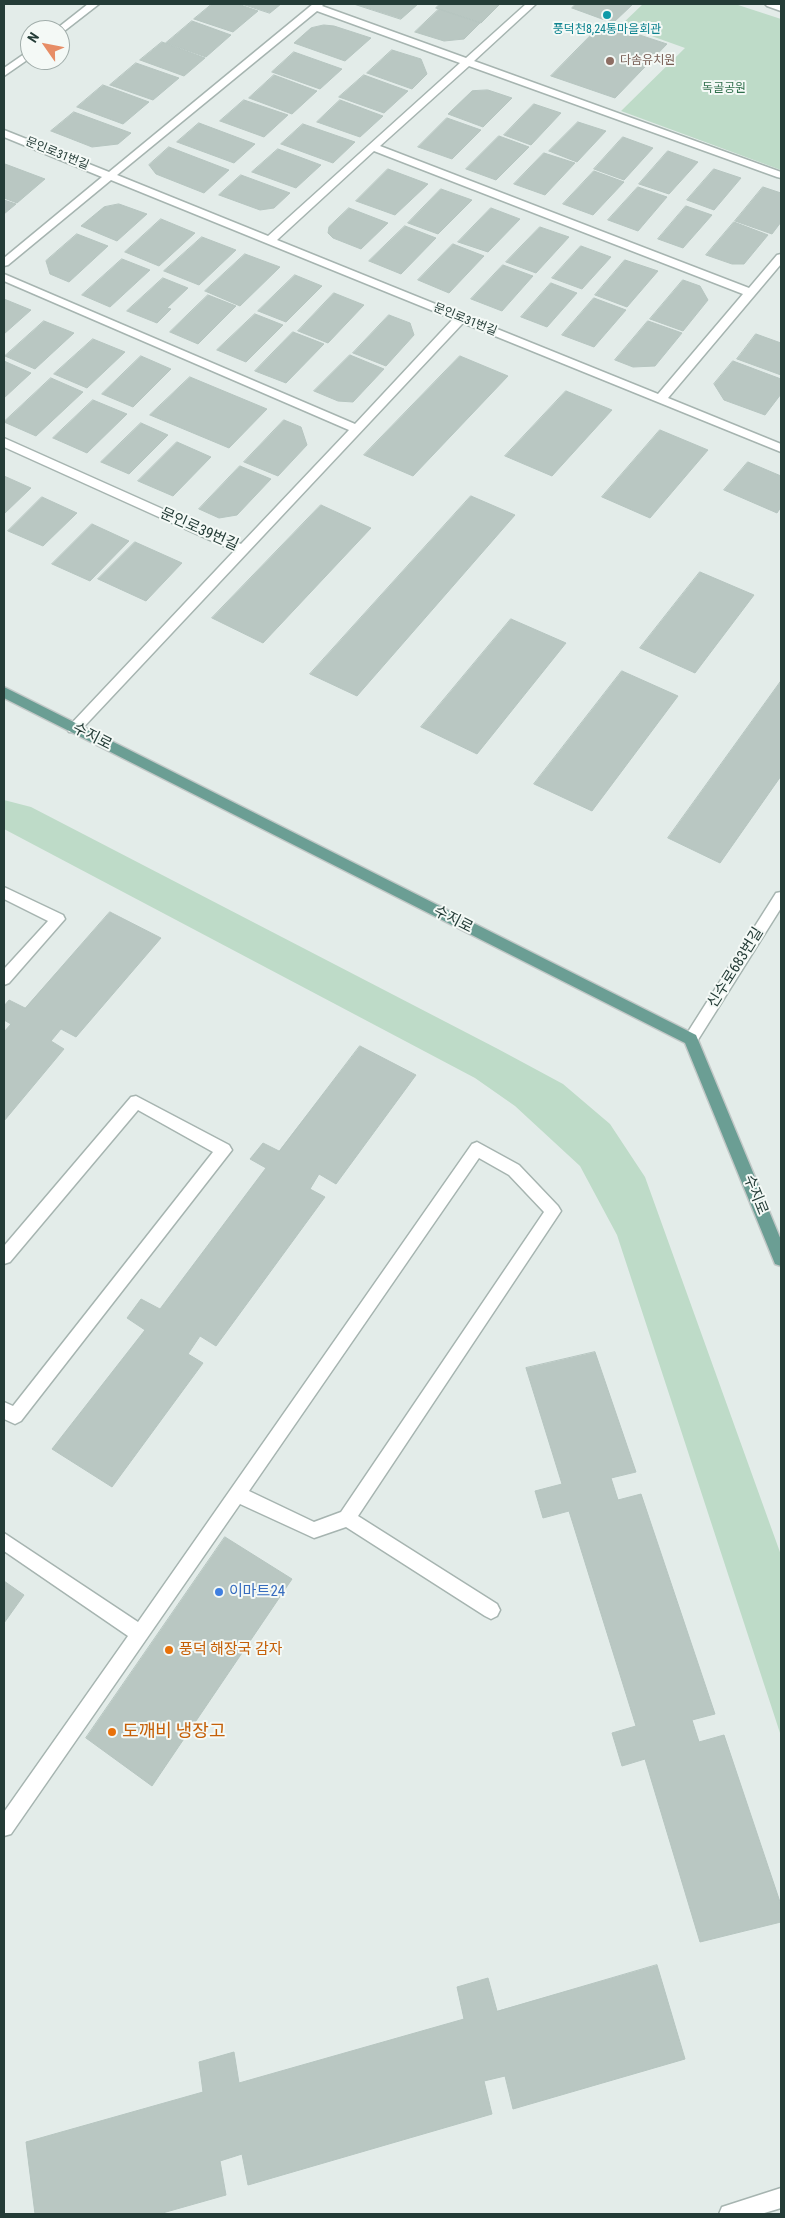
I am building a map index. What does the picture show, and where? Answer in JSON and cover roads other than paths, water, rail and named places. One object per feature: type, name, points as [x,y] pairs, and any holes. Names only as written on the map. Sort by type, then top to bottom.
[{"type":"main road","name":"수지로","points":[[4,692],[691,1039],[781,1259]]},
{"type":"street","points":[[70,22],[94,4]]},
{"type":"street","points":[[269,241],[531,4]]},
{"type":"street","points":[[770,4],[781,8]]},
{"type":"street","points":[[4,263],[317,5],[467,62],[781,175]]},
{"type":"street","points":[[4,73],[20,61]]},
{"type":"street","name":"문인로31번길","points":[[4,133],[781,448]]},
{"type":"street","points":[[373,147],[751,293]]},
{"type":"street","points":[[660,399],[781,257]]},
{"type":"street","points":[[4,277],[357,429]]},
{"type":"street","name":"문인로39번길","points":[[4,442],[242,550],[461,318]]},
{"type":"street","points":[[74,728],[242,550]]},
{"type":"street","points":[[4,893],[58,919],[4,979]]},
{"type":"street","name":"신수로683번길","points":[[691,1039],[781,897]]},
{"type":"street","points":[[4,1257],[136,1102],[224,1150],[15,1416],[4,1410]]},
{"type":"street","points":[[4,1827],[477,1149],[514,1170],[553,1211],[347,1518],[314,1530],[238,1494]]},
{"type":"street","points":[[347,1518],[491,1610]]},
{"type":"street","points":[[4,1541],[140,1634]]},
{"type":"street","points":[[729,2214],[781,2198]]},
{"type":"place","name":"풍덕천8,24통마을회관","points":[[607,15]]},
{"type":"place","name":"다솜유치원","points":[[610,61]]},
{"type":"place","name":"이마트24","points":[[219,1592]]},
{"type":"place","name":"풍덕 해장국 감자","points":[[169,1650]]},
{"type":"place","name":"도깨비 냉장고","points":[[112,1732]]},
{"type":"park label","name":"독골공원","points":[[724,89]]}]
